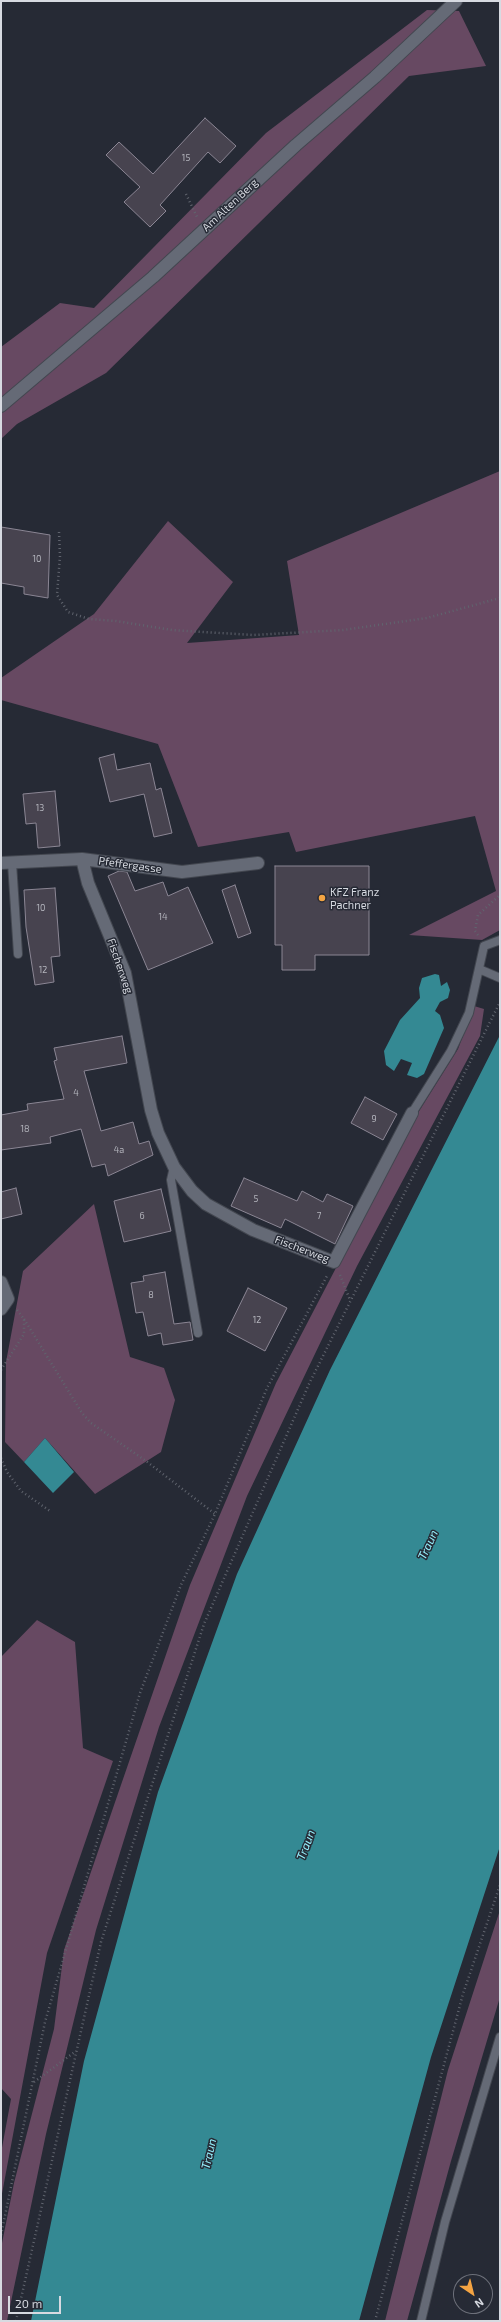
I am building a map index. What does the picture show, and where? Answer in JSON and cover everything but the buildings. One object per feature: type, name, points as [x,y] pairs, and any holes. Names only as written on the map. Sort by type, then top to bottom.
[{"type":"street","name":"Am Alten Berg","points":[[1,406],[153,277],[296,145],[375,77],[456,1]]},
{"type":"street","name":"Pfeffergasse","points":[[6,863],[82,859],[182,872],[258,863]]},
{"type":"street","name":"Fischerweg","points":[[82,859],[88,883],[125,973],[151,1110],[158,1133],[174,1167],[192,1191],[206,1204],[225,1216],[260,1233],[334,1262],[412,1113]]},
{"type":"street","points":[[1,1282],[8,1294],[4,1304]]},
{"type":"lane","points":[[6,863],[18,954]]},
{"type":"lane","points":[[412,1113],[451,1051],[469,1013],[484,946],[500,940]]},
{"type":"lane","points":[[479,969],[500,978]]},
{"type":"lane","points":[[174,1167],[171,1180],[198,1333]]},
{"type":"lane","points":[[421,2321],[445,2222],[500,2037]]},
{"type":"path","points":[[186,194],[204,230]]},
{"type":"path","points":[[59,532],[60,556],[56,594],[68,612],[89,619],[116,620],[172,630],[253,635],[343,630],[427,618],[500,598]]},
{"type":"path","points":[[484,946],[475,931],[478,915],[500,895]]},
{"type":"path","points":[[16,2321],[101,1942],[204,1624],[309,1384],[500,1002]]},
{"type":"path","points":[[334,1262],[350,1300]]},
{"type":"path","points":[[1,2235],[46,2022],[140,1694],[182,1585],[215,1514],[267,1388],[334,1262]]},
{"type":"path","points":[[4,1304],[24,1319],[33,1330],[82,1413],[91,1423],[146,1461],[215,1514]]},
{"type":"path","points":[[1,1370],[24,1334],[24,1319]]},
{"type":"path","points":[[1,1458],[8,1472],[21,1491],[50,1511]]},
{"type":"path","points":[[374,2321],[463,1994],[500,1885]]},
{"type":"path","points":[[33,2083],[76,2050]]},
{"type":"shaded area","points":[[427,10],[459,11],[486,66],[409,76],[106,373],[17,424],[1,439],[1,347],[60,303],[94,308],[266,133]]},
{"type":"shaded area","points":[[500,471],[500,930],[482,940],[409,935],[496,891],[475,816],[296,852],[289,832],[198,847],[158,744],[1,700],[1,678],[94,614],[168,521],[233,582],[187,643],[299,635],[287,561]]},
{"type":"shaded area","points":[[474,1006],[484,1009],[480,1036],[357,1266],[247,1496],[159,1727],[96,1930],[46,2134],[7,2321],[1,2321],[1,2248],[14,2183],[54,2029],[64,1950],[190,1585],[276,1383],[411,1124],[458,1049]]},
{"type":"shaded area","points":[[94,1204],[130,1357],[164,1368],[175,1400],[161,1452],[95,1494],[45,1438],[24,1462],[5,1442],[6,1362],[23,1271]]},
{"type":"shaded area","points":[[37,1620],[75,1642],[83,1748],[113,1761],[47,1953],[1,2199],[1,2153],[11,2099],[1,2088],[1,1657]]},
{"type":"shaded area","points":[[500,1910],[500,1997],[451,2161],[407,2321],[385,2321],[448,2070]]},
{"type":"water","points":[[435,974],[439,975],[441,986],[447,982],[450,990],[448,998],[440,1002],[435,1011],[440,1015],[444,1028],[424,1074],[417,1078],[407,1075],[412,1063],[401,1059],[394,1071],[386,1065],[384,1051],[400,1020],[420,998],[419,988],[422,978]]},
{"type":"water","name":"Traun","points":[[500,1035],[500,1846],[431,2057],[359,2321],[31,2321],[84,2061],[158,1792],[237,1574],[330,1370]]},
{"type":"water","points":[[45,1438],[74,1472],[53,1493],[24,1462]]},
{"type":"place","name":"KFZ Franz Pachner","points":[[322,898]]}]
